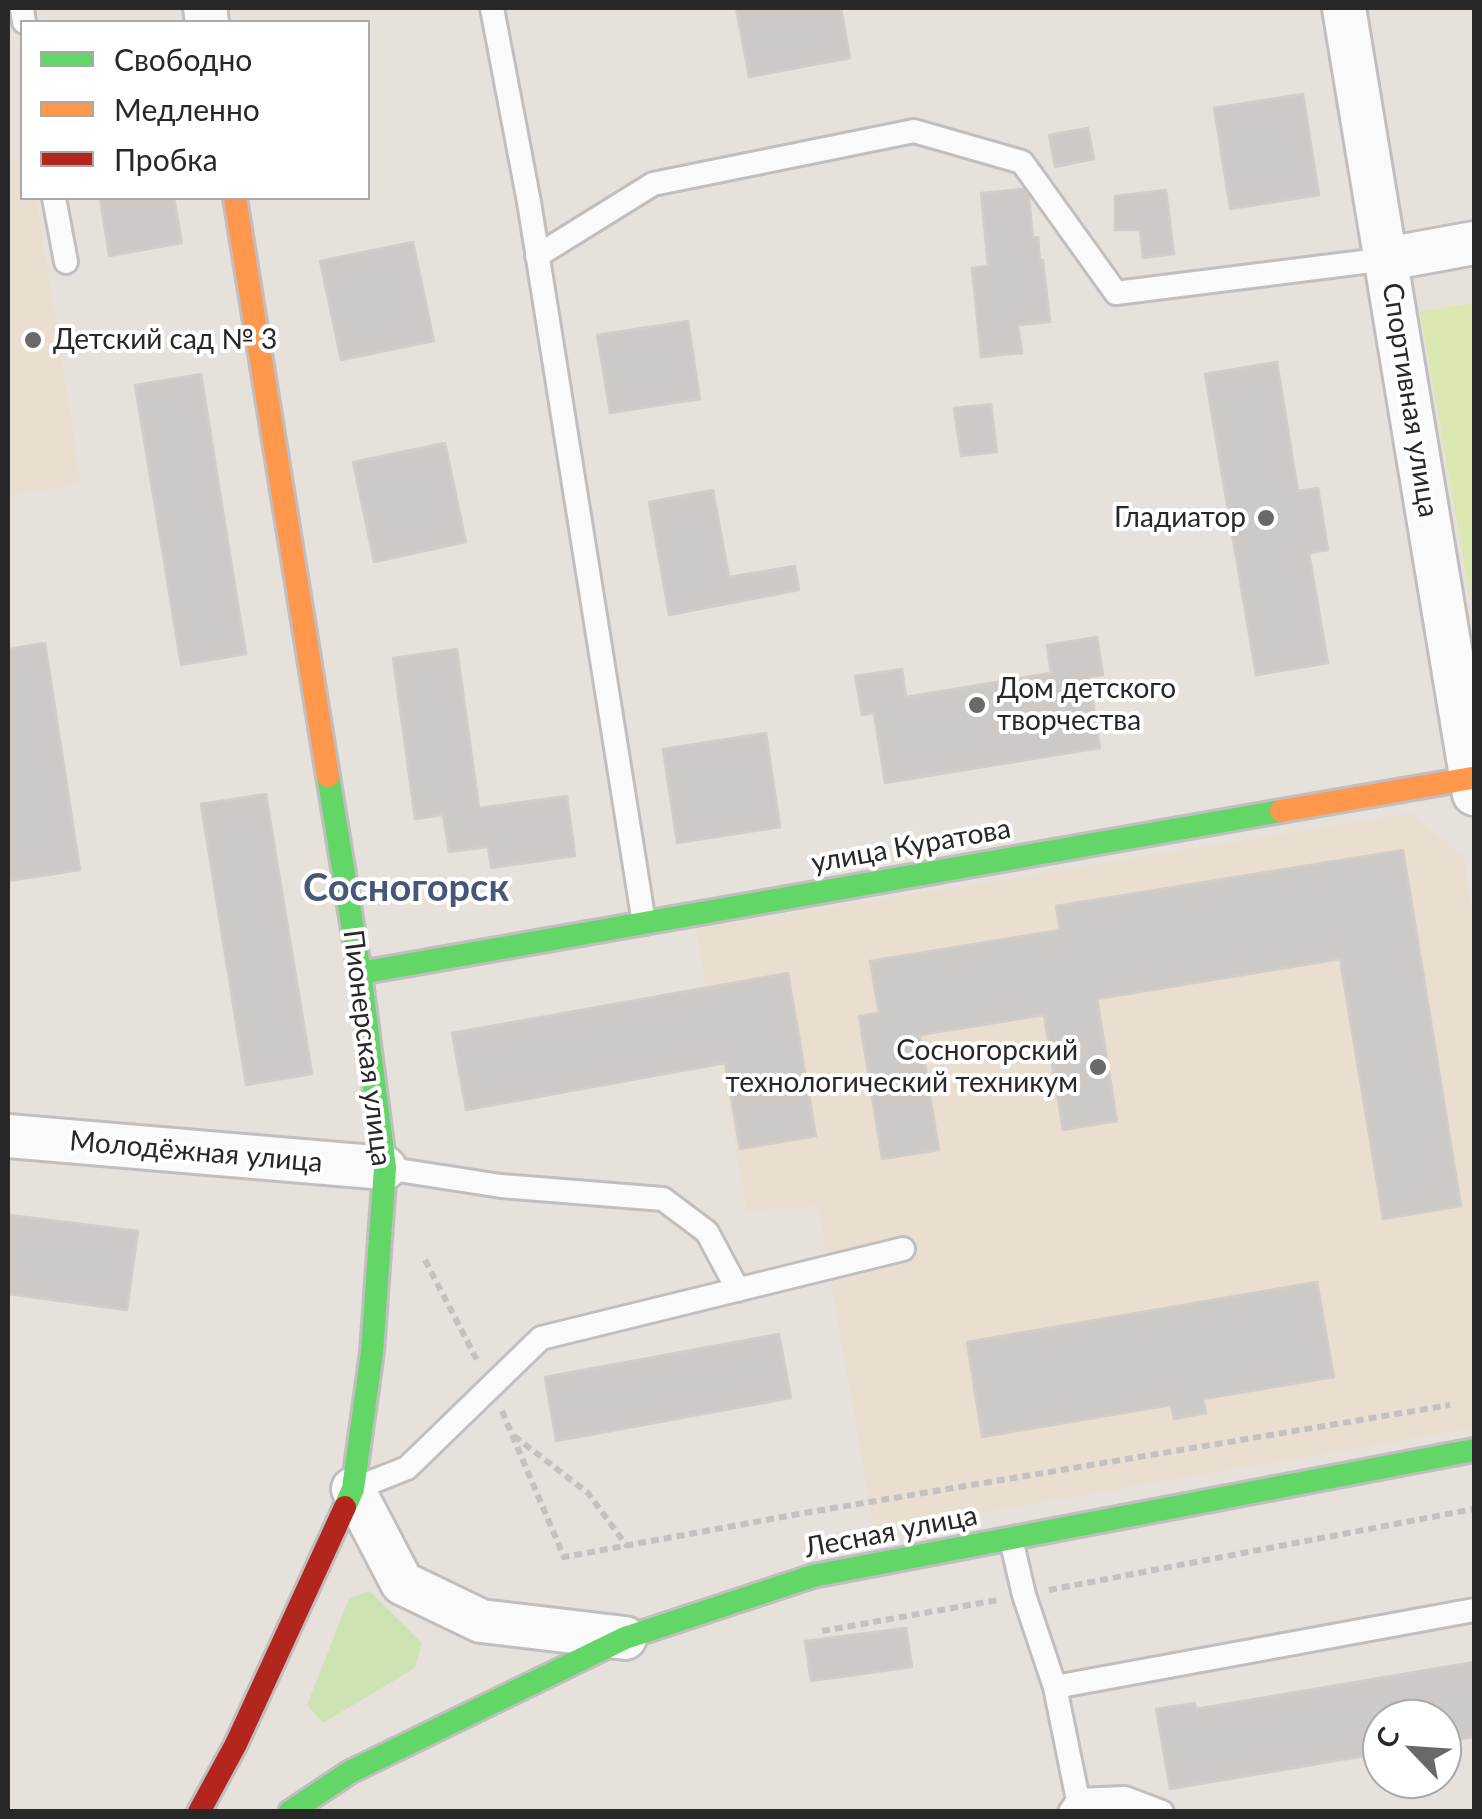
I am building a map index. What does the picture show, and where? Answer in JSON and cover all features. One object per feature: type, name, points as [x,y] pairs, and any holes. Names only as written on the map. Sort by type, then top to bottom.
[{"type":"street","name":"Спортивная улица","points":[[1344,8],[1473,786]]},
{"type":"street","name":"Пионерская улица","points":[[199,1812],[236,1744],[353,1489],[372,1352],[385,1168],[360,973],[235,200]]},
{"type":"street","points":[[1387,259],[1474,243]]},
{"type":"street","name":"улица Куратова","points":[[360,973],[1473,786]]},
{"type":"street","name":"Молодёжная улица","points":[[8,1136],[385,1168]]},
{"type":"street","name":"Лесная улица","points":[[290,1812],[350,1772],[625,1638],[813,1576],[1474,1450]]},
{"type":"street","points":[[353,1489],[402,1583],[481,1621],[625,1638]]},
{"type":"lane","points":[[492,8],[537,256],[644,923]]},
{"type":"lane","points":[[537,256],[653,184],[914,131],[1022,162],[1116,293],[1387,259]]},
{"type":"lane","points":[[54,200],[66,262]]},
{"type":"lane","points":[[385,1168],[501,1186],[663,1199],[707,1232],[738,1290]]},
{"type":"lane","points":[[353,1489],[407,1468],[541,1338],[903,1250]]},
{"type":"lane","points":[[1011,1539],[1024,1595],[1055,1686],[1074,1806],[1125,1798],[1162,1812]]},
{"type":"lane","points":[[1055,1686],[1474,1610]]},
{"type":"path","points":[[564,1557],[1455,1404]]},
{"type":"path","points":[[512,1435],[588,1494],[627,1546]]},
{"type":"path","points":[[822,1631],[1474,1509]]},
{"type":"shaded area","name":"Детский сад № 3","points":[[20,160],[20,200],[36,200],[81,483],[8,496],[8,163]]},
{"type":"shaded area","name":"Сосногорский технологический техникум","points":[[1411,813],[1464,858],[1474,925],[1474,1428],[874,1531],[818,1206],[747,1211],[696,929]]},
{"type":"green space","points":[[1474,303],[1474,619],[1420,311]]},
{"type":"green space","points":[[370,1591],[422,1643],[415,1668],[323,1723],[307,1705],[349,1598]]},
{"type":"building","points":[[736,8],[841,8],[850,58],[749,77]]},
{"type":"building","points":[[1303,94],[1319,195],[1230,209],[1214,108]]},
{"type":"building","points":[[1088,128],[1094,159],[1055,167],[1049,135]]},
{"type":"building","points":[[1023,189],[1029,198],[1033,238],[1038,237],[1040,261],[1043,260],[1050,322],[1018,325],[1022,353],[981,357],[972,268],[988,266],[981,193]]},
{"type":"building","points":[[1166,190],[1174,254],[1143,258],[1140,230],[1115,230],[1115,196]]},
{"type":"building","points":[[100,200],[174,200],[182,243],[109,256]]},
{"type":"building","points":[[413,242],[434,341],[341,360],[320,261]]},
{"type":"building","points":[[688,321],[700,399],[610,413],[597,335]]},
{"type":"building","points":[[1277,362],[1298,491],[1318,488],[1328,550],[1309,553],[1328,663],[1256,675],[1205,374]]},
{"type":"building","points":[[201,374],[246,654],[181,665],[135,385]]},
{"type":"building","points":[[991,404],[997,452],[961,456],[954,408]]},
{"type":"building","points":[[445,443],[466,542],[374,562],[353,462]]},
{"type":"building","points":[[713,490],[729,577],[795,566],[799,590],[669,615],[649,502]]},
{"type":"building","name":"Дом детского творчества","points":[[1097,637],[1103,675],[1089,677],[1100,748],[885,783],[874,713],[862,715],[855,676],[902,669],[906,697],[1051,673],[1047,645]]},
{"type":"building","points":[[45,643],[80,870],[8,881],[8,649]]},
{"type":"building","points":[[457,649],[479,808],[567,796],[575,856],[491,868],[488,847],[449,852],[443,815],[415,819],[393,658]]},
{"type":"building","points":[[766,733],[780,827],[677,843],[663,749]]},
{"type":"building","points":[[266,794],[312,1074],[246,1085],[201,804]]},
{"type":"building","points":[[1403,850],[1461,1206],[1383,1219],[1340,959],[1097,999],[1117,1121],[1063,1130],[1044,1015],[920,1035],[939,1150],[882,1159],[859,1016],[879,1013],[870,961],[1060,930],[1056,906]]},
{"type":"building","points":[[788,973],[816,1136],[740,1149],[725,1063],[466,1110],[452,1033]]},
{"type":"building","points":[[10,1215],[138,1231],[127,1310],[8,1294]]},
{"type":"building","points":[[1317,1282],[1334,1377],[1203,1399],[1206,1413],[1174,1419],[1171,1405],[982,1437],[967,1342]]},
{"type":"building","points":[[779,1334],[791,1398],[556,1441],[545,1377]]},
{"type":"building","points":[[906,1628],[912,1667],[811,1681],[805,1641]]},
{"type":"building","points":[[1474,1662],[1474,1737],[1462,1739],[1462,1699],[1362,1699],[1362,1756],[1170,1789],[1156,1709],[1195,1703],[1196,1709]]},
{"type":"traffic: fast","points":[[328,776],[360,973],[385,1168],[372,1352],[353,1489],[345,1507]]},
{"type":"traffic: fast","points":[[360,973],[1281,811]]},
{"type":"traffic: fast","points":[[290,1812],[350,1772],[625,1638],[813,1576],[1474,1450]]},
{"type":"traffic: slow","points":[[235,200],[328,776]]},
{"type":"traffic: slow","points":[[1281,811],[1472,778]]},
{"type":"traffic: jam","points":[[199,1812],[236,1744],[345,1507]]},
{"type":"place","name":"Детский сад № 3","points":[[33,340]]},
{"type":"place","name":"Гладиатор","points":[[1266,518]]},
{"type":"place","name":"Дом детского творчества","points":[[977,705]]},
{"type":"place","name":"Сосногорский технологический техникум","points":[[1098,1067]]},
{"type":"district","name":"Сосногорск","points":[[406,889]]}]
